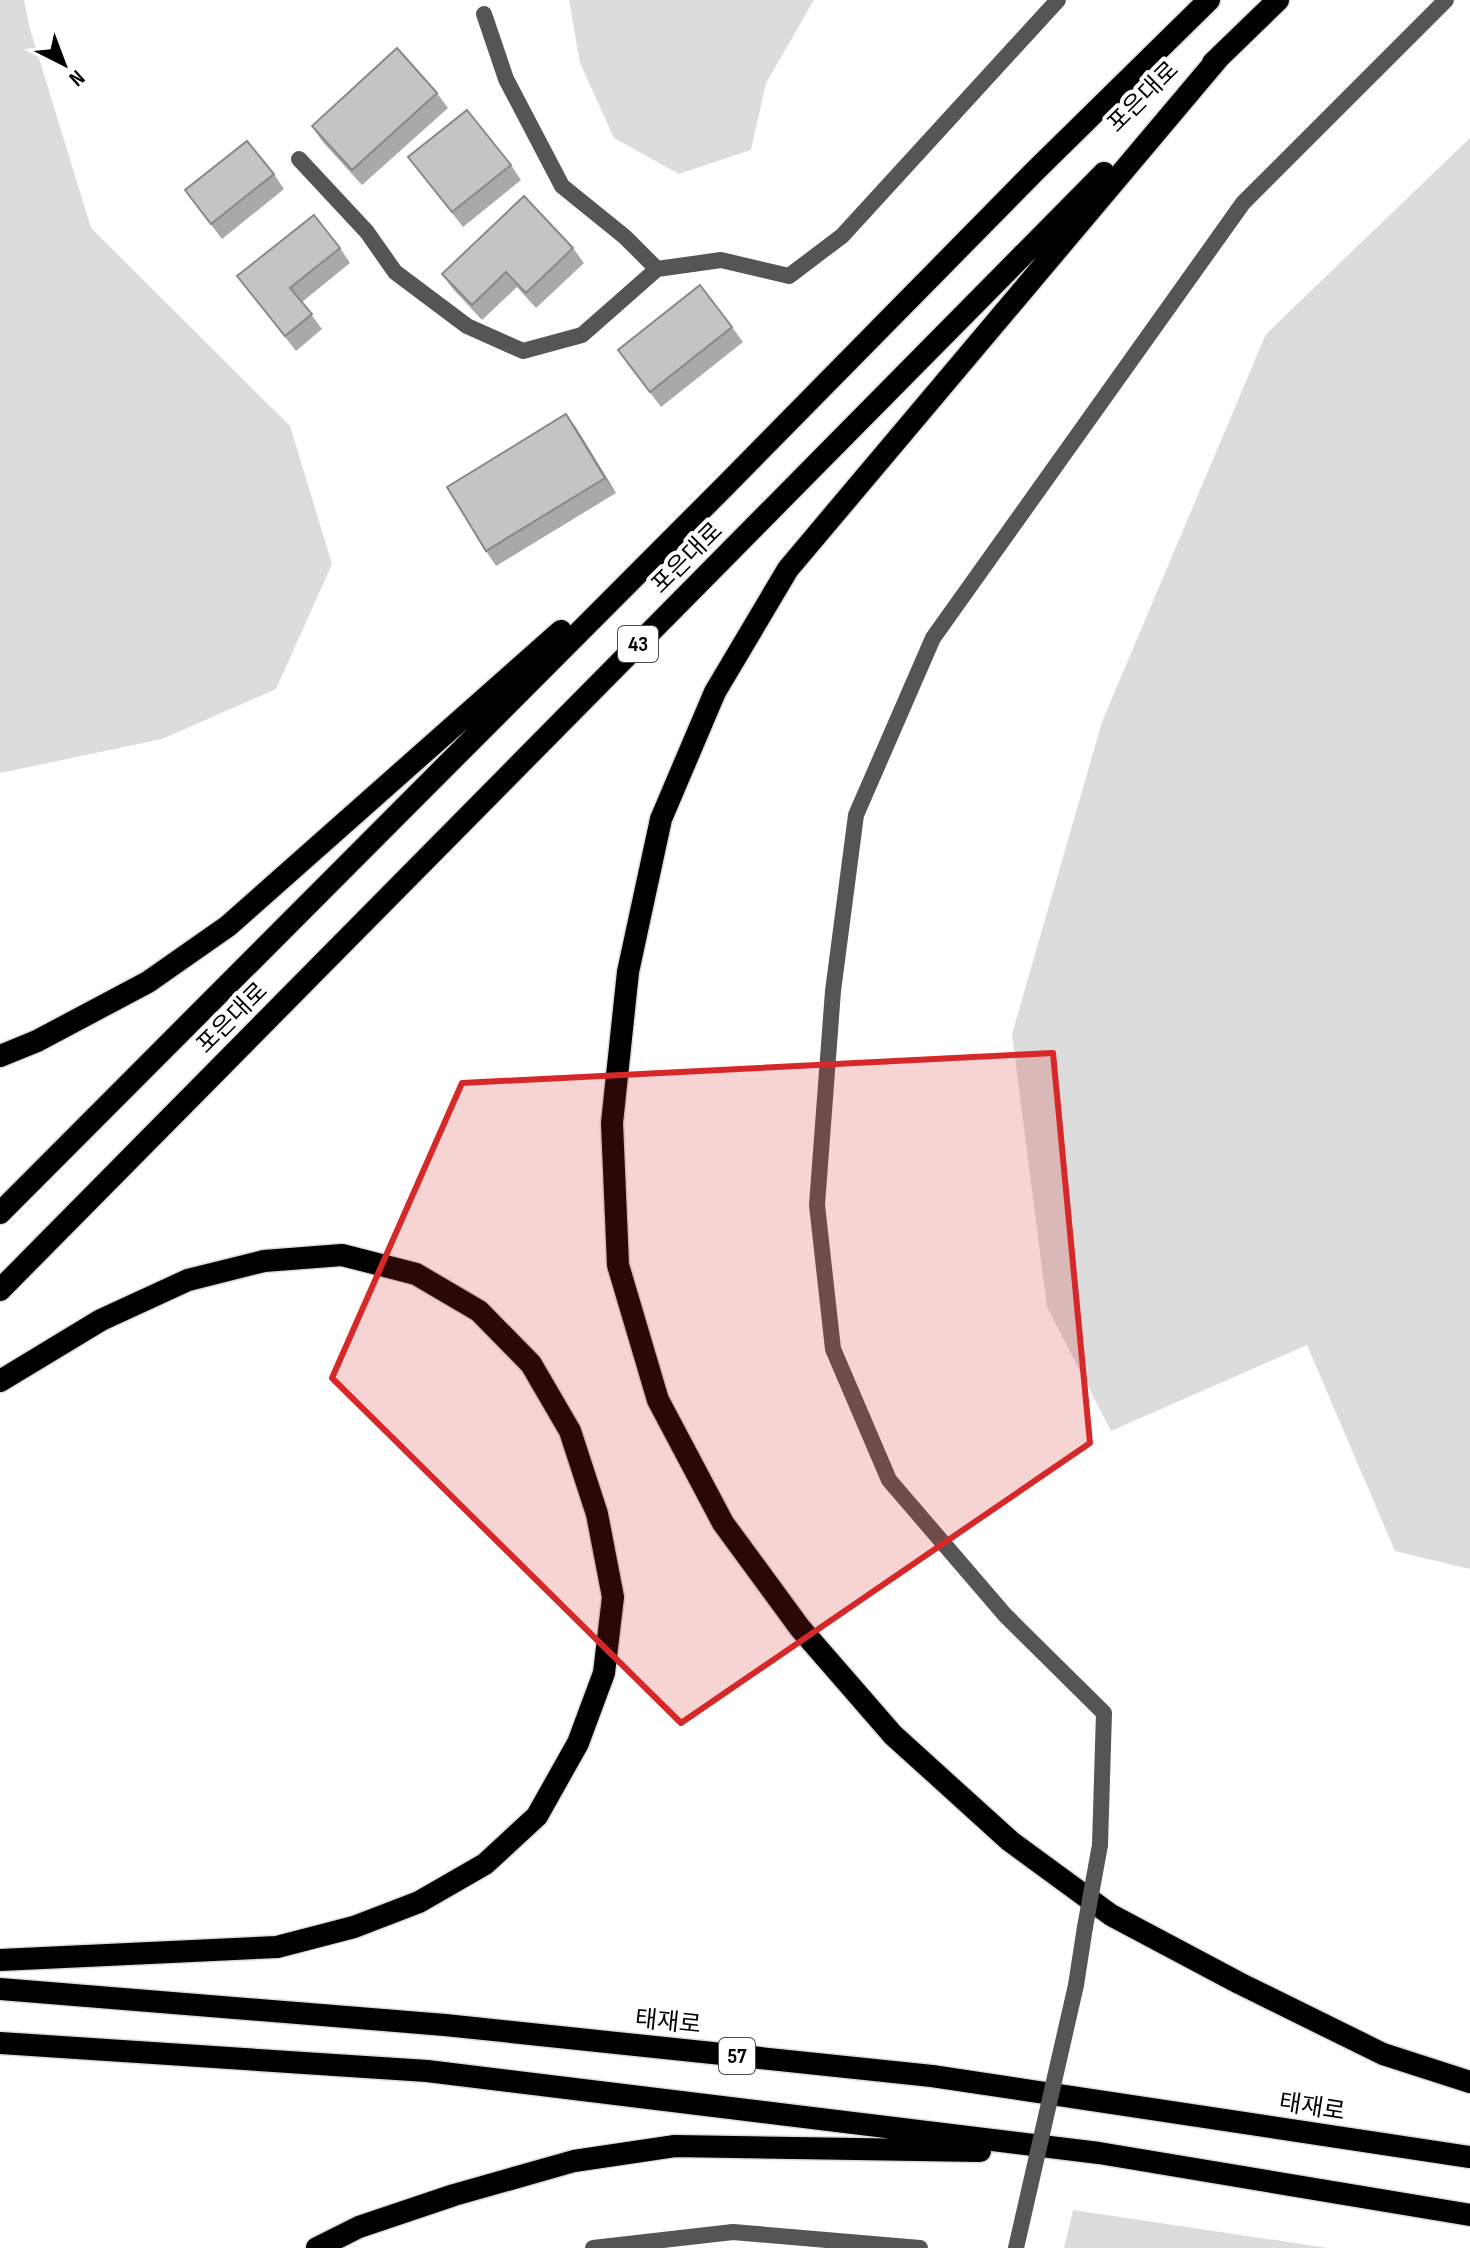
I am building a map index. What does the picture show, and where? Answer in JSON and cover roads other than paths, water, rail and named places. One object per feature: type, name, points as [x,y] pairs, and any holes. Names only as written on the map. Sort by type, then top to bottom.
[{"type":"highway","name":"포은대로","points":[[0,1213],[1035,171],[1209,0]]},
{"type":"highway","name":"포은대로","points":[[0,1290],[1278,0]]},
{"type":"highway","points":[[1221,55],[788,569],[715,692],[661,819],[628,972],[612,1123],[618,1265],[658,1400],[723,1523],[800,1628],[893,1735],[1010,1841],[1111,1915],[1383,2054],[1470,2082]]},
{"type":"highway","points":[[0,1056],[37,1041],[148,982],[228,926],[726,485]]},
{"type":"highway","points":[[0,1381],[101,1320],[188,1280],[264,1261],[342,1255],[416,1274],[479,1311],[531,1364],[570,1431],[597,1514],[613,1597],[604,1673],[578,1743],[537,1816],[485,1864],[419,1902],[354,1927],[277,1947],[0,1960]]},
{"type":"highway","name":"태재로","points":[[0,1989],[445,2025],[932,2076],[1470,2157]]},
{"type":"highway","name":"57","points":[[0,2043],[427,2071],[1099,2153],[1470,2215]]},
{"type":"highway","points":[[317,2248],[359,2227],[454,2195],[574,2161],[675,2146],[1099,2153]]},
{"type":"street","points":[[299,159],[367,232],[395,272],[467,326],[523,351],[582,335],[657,269],[721,260],[789,276],[842,236],[1058,0]]},
{"type":"street","points":[[1016,2248],[1076,1985],[1100,1845],[1104,1713],[1005,1615],[889,1480],[833,1349],[817,1205],[833,991],[856,815],[933,638],[1243,203],[1446,0]]},
{"type":"street","points":[[484,14],[506,79],[562,186],[625,237],[657,269]]},
{"type":"street","points":[[593,2248],[733,2232],[920,2248]]}]
